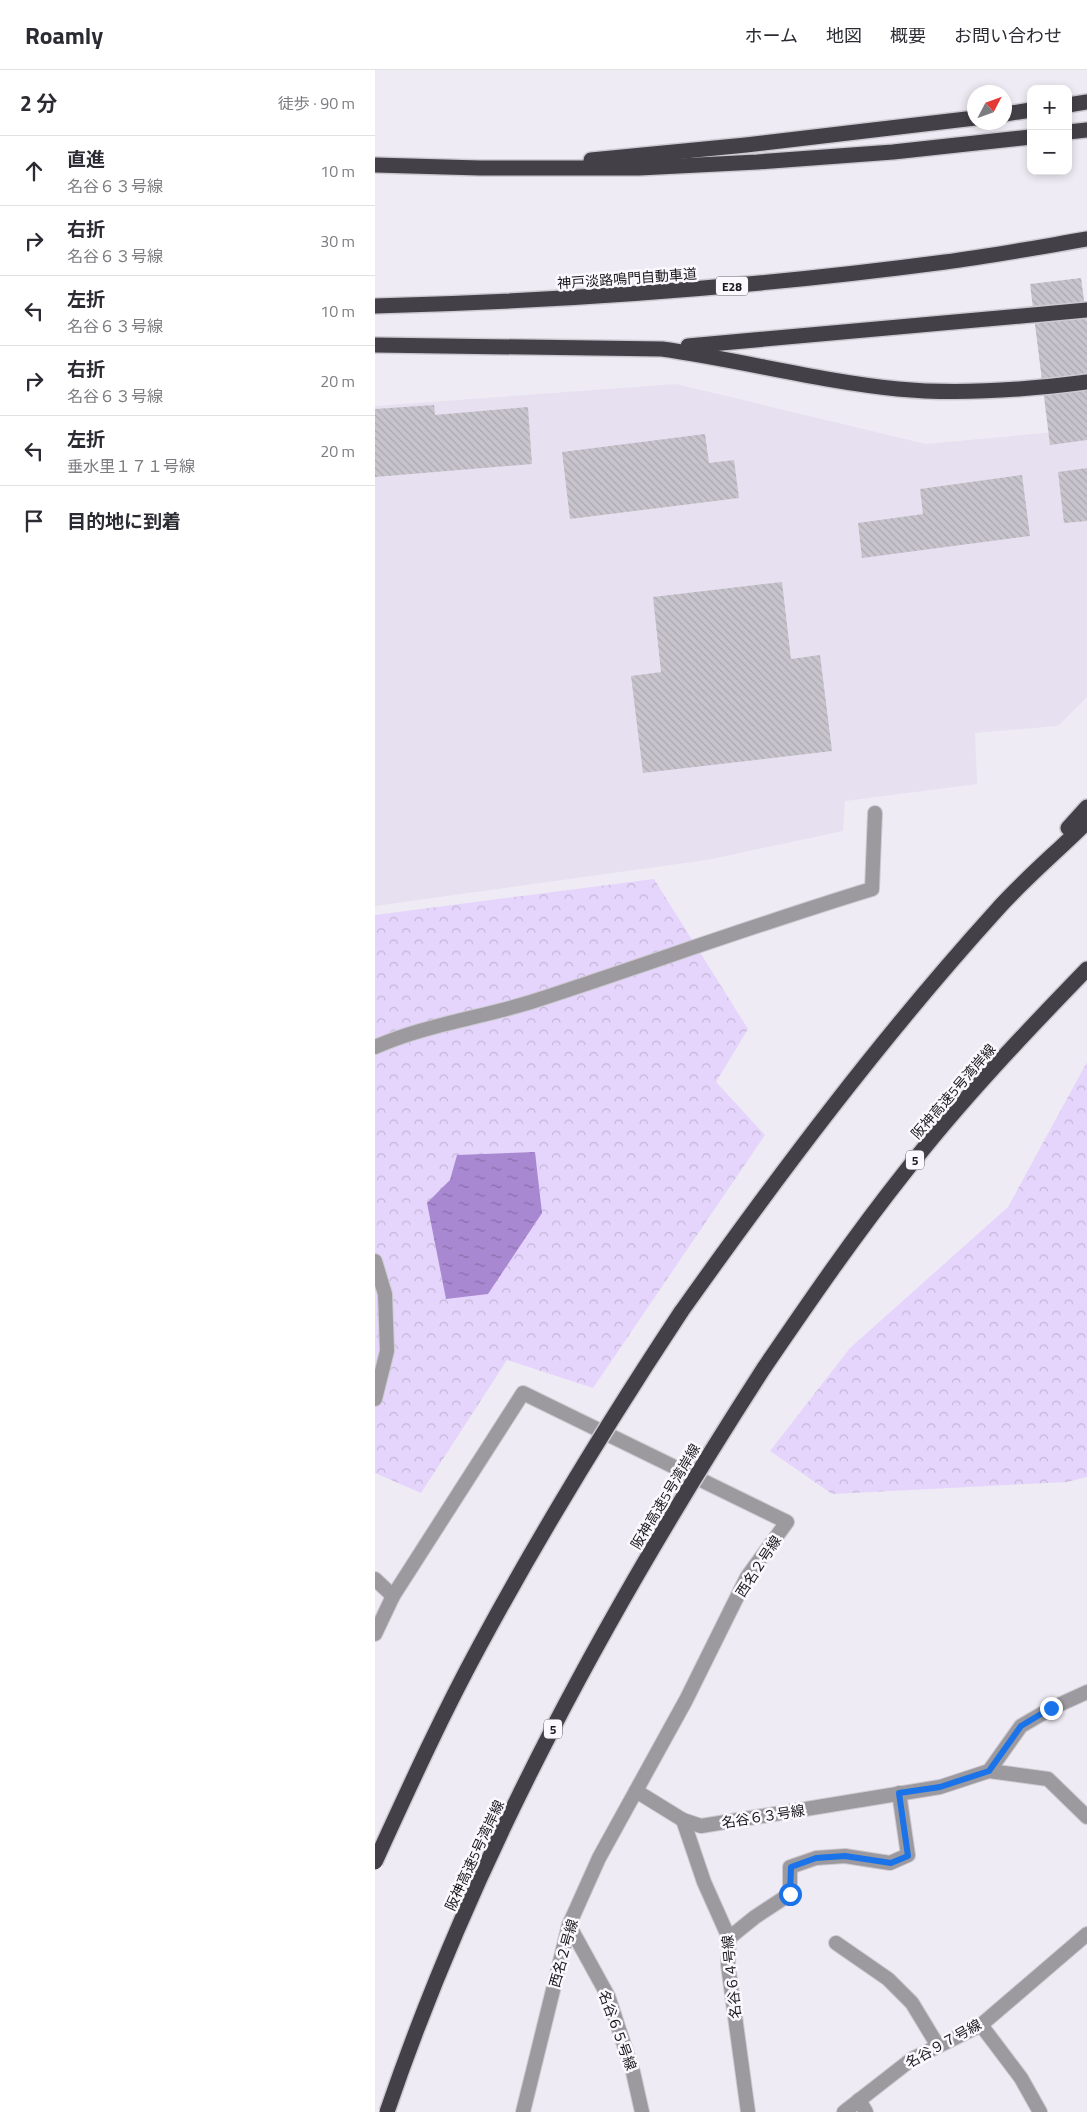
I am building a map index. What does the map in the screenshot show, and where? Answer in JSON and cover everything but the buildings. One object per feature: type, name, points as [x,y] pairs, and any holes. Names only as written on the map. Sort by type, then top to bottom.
[{"type":"highway","points":[[1072,104],[1087,102]]},
{"type":"highway","points":[[1012,113],[1027,111]]},
{"type":"highway","points":[[480,168],[557,163],[746,145],[967,119]]},
{"type":"highway","points":[[1072,132],[1087,130]]},
{"type":"highway","points":[[375,165],[480,168],[639,168],[893,152],[1027,137]]},
{"type":"highway","name":"神戸淡路鳴門自動車道","points":[[375,306],[477,304],[721,288],[946,262],[1087,239]]},
{"type":"highway","points":[[375,345],[662,348],[1087,310]]},
{"type":"highway","points":[[662,348],[844,382],[899,389],[959,391],[1087,382]]},
{"type":"highway","points":[[375,1862],[416,1773],[492,1624],[543,1532],[613,1415],[681,1312],[759,1203],[839,1098],[919,1000],[1087,807]]},
{"type":"highway","points":[[996,910],[1087,822]]},
{"type":"highway","name":"阪神高速5号湾岸線","points":[[387,2112],[403,2064],[455,1937],[511,1812],[573,1689],[639,1571],[697,1473],[764,1368],[833,1266],[906,1170],[981,1081],[1087,969]]},
{"type":"street","points":[[375,1047],[401,1036],[529,1002],[779,917],[872,889],[875,813]]},
{"type":"street","points":[[375,1261],[385,1294],[387,1351],[375,1399]]},
{"type":"street","name":"西名２号線","points":[[375,1634],[393,1596],[523,1393],[787,1522],[747,1577],[686,1700],[599,1858],[569,1925],[523,2112]]},
{"type":"street","points":[[375,1579],[393,1596]]},
{"type":"street","points":[[1087,1692],[1051,1708],[1021,1726],[989,1771],[1048,1779],[1087,1817]]},
{"type":"street","name":"名谷６３号線","points":[[635,1791],[683,1820],[701,1826],[940,1787],[989,1771]]},
{"type":"street","points":[[729,1938],[755,1917],[790,1894],[791,1867],[816,1858],[845,1856],[891,1863],[908,1856],[899,1793]]},
{"type":"street","name":"名谷６４号線","points":[[683,1820],[704,1882],[729,1938],[728,1965],[748,2112]]},
{"type":"street","name":"名谷６５号線","points":[[569,1925],[608,1996],[633,2072],[642,2112]]},
{"type":"street","name":"名谷９７号線","points":[[844,2112],[862,2106],[911,2059],[981,2025],[1087,1934]]},
{"type":"street","points":[[836,1943],[888,1979],[912,2003],[939,2046]]},
{"type":"street","points":[[981,2025],[1021,2078],[1041,2112]]},
{"type":"shaded area","points":[[676,384],[926,444],[1087,429],[1087,697],[1058,726],[975,733],[977,784],[845,801],[843,831],[707,860],[375,906],[375,406]]},
{"type":"green space","points":[[654,879],[748,1029],[716,1082],[765,1135],[593,1388],[507,1360],[421,1493],[375,1473],[375,915]]},
{"type":"green space","points":[[1087,1062],[1087,1477],[1067,1482],[832,1494],[770,1451],[850,1348],[1008,1207]]},
{"type":"water","points":[[535,1152],[542,1213],[488,1294],[446,1299],[427,1203],[450,1180],[457,1155]]},
{"type":"route","points":[[790,1894],[791,1867],[816,1858],[845,1856],[891,1863],[908,1856],[899,1793],[940,1787],[989,1771],[1021,1726],[1051,1708]]}]
